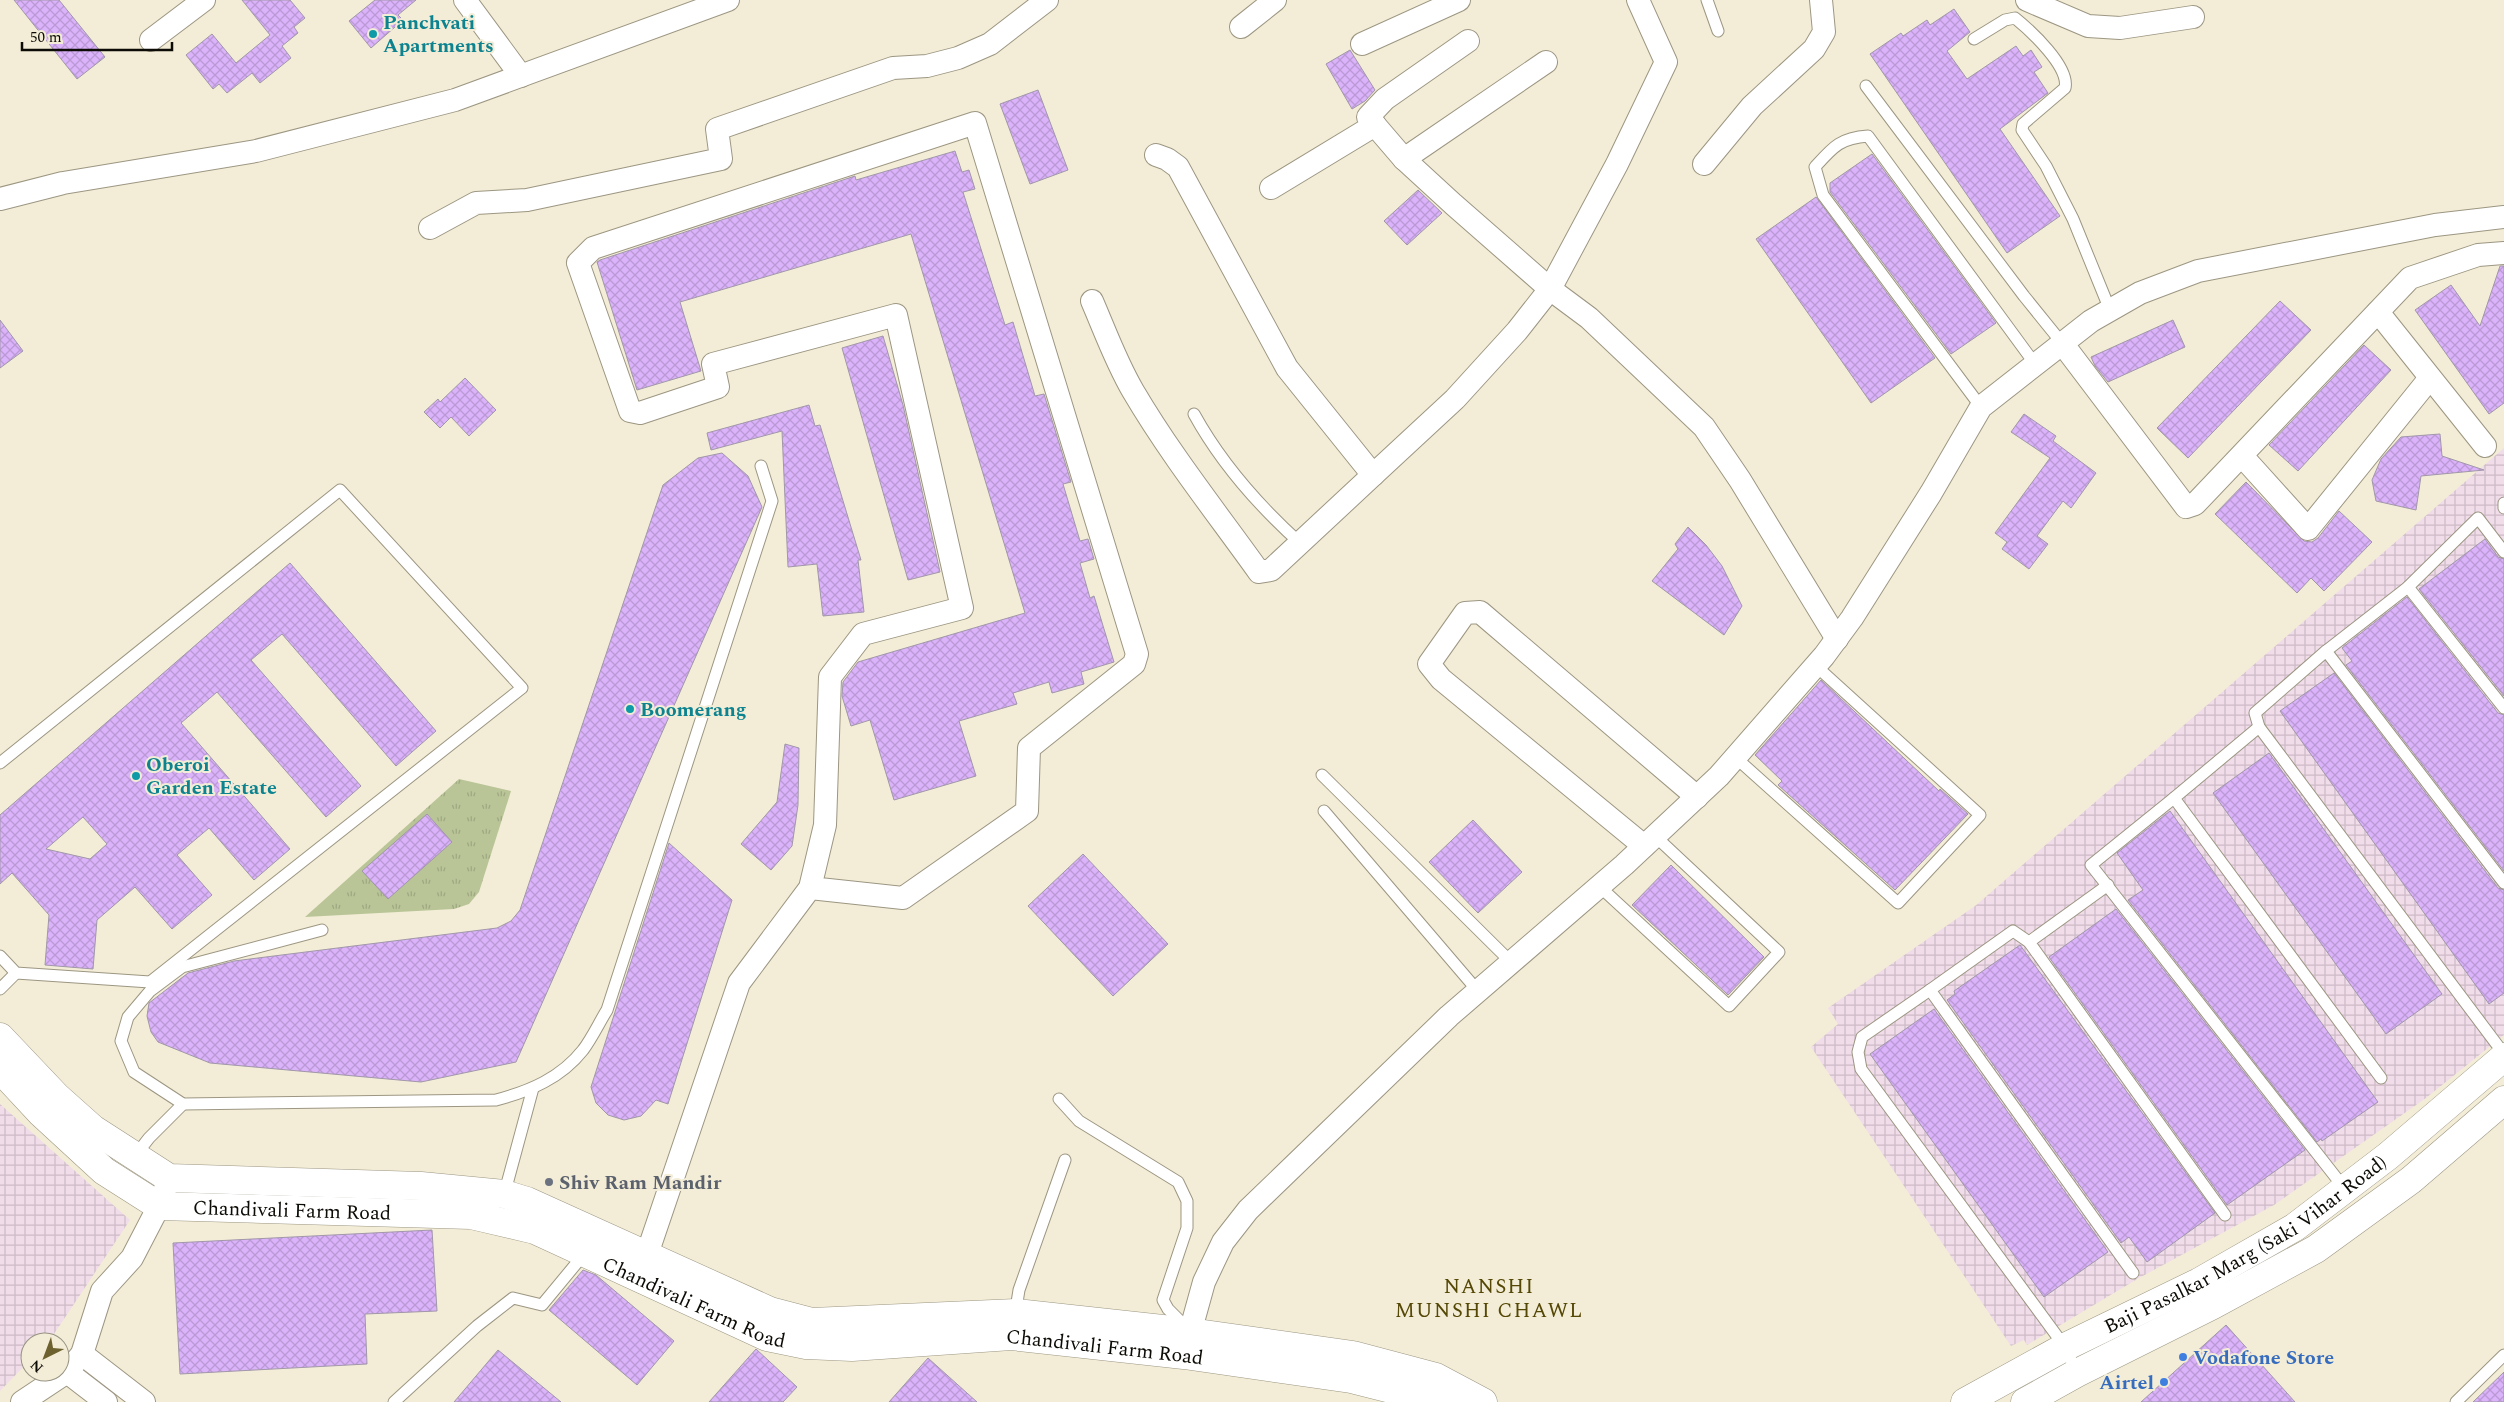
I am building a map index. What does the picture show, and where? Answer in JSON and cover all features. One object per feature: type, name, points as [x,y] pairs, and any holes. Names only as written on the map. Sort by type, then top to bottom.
[{"type":"street","points":[[151,40],[204,0]]},
{"type":"street","points":[[465,0],[521,76]]},
{"type":"street","points":[[0,199],[63,183],[256,151],[455,100],[728,0]]},
{"type":"street","points":[[430,228],[476,203],[527,200],[721,159],[716,129],[893,68],[927,66],[958,58],[990,44],[1047,0]]},
{"type":"street","points":[[1241,27],[1274,0]]},
{"type":"street","points":[[1362,44],[1459,0]]},
{"type":"street","points":[[1092,301],[1116,359],[1133,391],[1185,469],[1259,572],[1271,570],[1455,399],[1517,331],[1550,289],[1617,164],[1666,62],[1638,0]]},
{"type":"street","points":[[1704,164],[1752,106],[1814,49],[1824,32],[1820,0]]},
{"type":"street","points":[[2027,0],[2088,26],[2120,28],[2193,16]]},
{"type":"street","points":[[1468,41],[1385,99],[1368,117],[1404,159],[1550,289],[1589,318],[1704,427],[1740,480],[1837,639]]},
{"type":"street","points":[[1404,159],[1546,62]]},
{"type":"street","points":[[644,1267],[739,983],[810,888],[826,826],[830,677],[863,634],[962,608],[896,314],[713,364],[718,387],[640,413],[630,411],[578,263],[593,248],[975,123],[1137,654],[1134,664],[1029,748],[1027,811],[903,898],[810,888]]},
{"type":"street","points":[[1271,188],[1375,125]]},
{"type":"street","points":[[1156,155],[1167,159],[1178,167],[1287,368],[1373,475]]},
{"type":"street","points":[[1187,1344],[1204,1282],[1223,1242],[1248,1210],[1478,990],[1599,886],[1697,797],[1736,758],[1816,666],[1837,639],[1931,493],[1981,407],[2062,343],[2110,310],[2140,293],[2198,271],[2435,226],[2504,217]]},
{"type":"street","points":[[2062,343],[2186,507],[2195,504],[2242,456],[2410,278],[2478,255],[2504,252]]},
{"type":"street","points":[[2378,312],[2485,446]]},
{"type":"street","points":[[2242,456],[2308,529],[2430,378]]},
{"type":"street","points":[[1650,841],[1441,679],[1429,664],[1466,613],[1480,612],[1697,797]]},
{"type":"street","points":[[0,1037],[56,1096],[93,1129],[169,1178],[421,1186],[502,1208],[527,1201],[644,1267],[761,1321],[1013,1324],[1187,1344],[1353,1355],[1436,1377],[1483,1402]]},
{"type":"street","name":"Baji Pasalkar Marg (Saki Vihar Road)","points":[[1966,1402],[2065,1347],[2200,1282],[2295,1227],[2388,1156],[2504,1055]]},
{"type":"street","points":[[0,1069],[41,1113],[104,1171],[159,1206]]},
{"type":"street","name":"Baji Pasalkar Marg (Saki Vihar Road)","points":[[2025,1402],[2077,1373],[2213,1305],[2316,1249],[2411,1180],[2504,1100]]},
{"type":"street","points":[[70,1368],[82,1354],[102,1291],[132,1258],[159,1206],[169,1178]]},
{"type":"street","name":"Chandivali Farm Road","points":[[159,1206],[471,1216],[502,1208],[535,1230],[585,1253],[644,1267]]},
{"type":"street","name":"Chandivali Farm Road","points":[[1187,1344],[1351,1378],[1443,1402]]},
{"type":"street","points":[[82,1354],[144,1402]]},
{"type":"street","points":[[70,1374],[106,1402]]},
{"type":"street","points":[[22,1402],[52,1382]]},
{"type":"lane","points":[[1706,0],[1718,31]]},
{"type":"lane","points":[[1974,39],[2005,20],[2015,18],[2034,36],[2059,65],[2066,81],[2064,88],[2023,124],[2022,130],[2046,166],[2073,219],[2110,310]]},
{"type":"lane","points":[[1866,86],[2024,296],[2062,343]]},
{"type":"lane","points":[[1981,407],[1823,195],[1815,167],[1836,144],[1853,137],[1868,136],[2035,364]]},
{"type":"lane","points":[[1194,414],[1209,442],[1254,498],[1300,543]]},
{"type":"lane","points":[[322,930],[182,967],[150,991],[128,1017],[121,1041],[134,1072],[183,1104],[496,1100],[533,1088],[554,1078],[583,1051],[608,1010],[772,501],[761,466]]},
{"type":"lane","points":[[0,763],[340,490],[522,688],[150,982],[16,973],[0,956]]},
{"type":"lane","points":[[2504,503],[2504,508]]},
{"type":"lane","points":[[2504,552],[2478,518],[2408,587],[2326,651],[2255,713],[2259,728],[2504,1055]]},
{"type":"lane","points":[[2408,587],[2504,708]]},
{"type":"lane","points":[[2326,651],[2504,883]]},
{"type":"lane","points":[[1736,758],[1898,903],[1980,814],[1816,666]]},
{"type":"lane","points":[[2259,728],[2090,865],[2108,885],[2345,1189]]},
{"type":"lane","points":[[1322,775],[1510,962]]},
{"type":"lane","points":[[2174,798],[2381,1078]]},
{"type":"lane","points":[[1324,811],[1478,990]]},
{"type":"lane","points":[[1599,886],[1729,1006],[1779,952],[1650,841]]},
{"type":"lane","points":[[2029,942],[2108,885]]},
{"type":"lane","points":[[2077,1373],[2065,1347],[1861,1069],[1858,1052],[1862,1036],[2013,930],[2029,942],[2225,1215]]},
{"type":"lane","points":[[0,989],[16,973]]},
{"type":"lane","points":[[1930,990],[2133,1273]]},
{"type":"lane","points":[[502,1208],[533,1088]]},
{"type":"lane","points":[[1059,1099],[1079,1121],[1178,1182],[1187,1202],[1188,1228],[1163,1300],[1187,1344]]},
{"type":"lane","points":[[135,1156],[149,1138],[183,1104]]},
{"type":"lane","points":[[1013,1324],[1019,1290],[1065,1160]]},
{"type":"lane","points":[[394,1402],[477,1326],[514,1298],[542,1305],[585,1253]]},
{"type":"lane","points":[[2456,1402],[2504,1355]]},
{"type":"shaded area","points":[[2504,448],[2504,1035],[2426,1098],[2274,1205],[2139,1278],[2027,1345],[2024,1340],[2011,1346],[1811,1047],[1838,1024],[1828,1008],[1975,906]]},
{"type":"shaded area","points":[[0,1104],[130,1220],[55,1332],[20,1332],[20,1370],[0,1391]]},
{"type":"green space","points":[[459,779],[511,791],[479,892],[469,904],[454,909],[305,917]]},
{"type":"building","points":[[14,0],[59,0],[105,57],[77,79]]},
{"type":"building","points":[[242,0],[290,0],[305,18],[294,27],[298,33],[282,46],[291,58],[260,83],[252,73],[227,93],[219,84],[213,89],[186,55],[212,34],[236,63],[270,35]]},
{"type":"building","name":"Panchvati Apartments","points":[[375,0],[416,0],[398,15],[403,20],[371,48],[349,21]]},
{"type":"building","points":[[1954,9],[1970,32],[1947,51],[1967,79],[2016,46],[2023,56],[2031,50],[2042,67],[2034,72],[2048,93],[2000,129],[2060,216],[2007,253],[1870,54],[1901,33],[1903,36],[1927,20],[1930,25]]},
{"type":"building","points":[[1350,50],[1375,90],[1365,101],[1352,109],[1326,64]]},
{"type":"building","points":[[1038,90],[1068,170],[1030,184],[1000,104]]},
{"type":"building","points":[[955,151],[962,172],[969,170],[975,189],[963,192],[1005,325],[1013,322],[1035,396],[1044,394],[1071,482],[1063,484],[1080,541],[1088,539],[1094,559],[1080,563],[1090,598],[1094,596],[1114,662],[1081,672],[1084,684],[1052,693],[1049,682],[1013,693],[1017,704],[959,721],[976,776],[894,800],[870,720],[851,726],[842,696],[843,682],[858,662],[1025,613],[911,234],[680,302],[701,371],[637,390],[597,262],[855,176],[856,180]]},
{"type":"building","points":[[1872,154],[1996,323],[1951,354],[1830,192],[1830,183]]},
{"type":"building","points":[[1418,190],[1442,213],[1407,245],[1384,221]]},
{"type":"building","points":[[1816,197],[1935,358],[1871,403],[1756,239]]},
{"type":"building","points":[[2500,266],[2504,266],[2504,403],[2489,414],[2415,310],[2451,285],[2480,326]]},
{"type":"building","points":[[2280,301],[2311,330],[2188,458],[2157,428]]},
{"type":"building","points":[[0,320],[23,351],[0,368]]},
{"type":"building","points":[[2173,320],[2185,347],[2108,382],[2095,366],[2091,357]]},
{"type":"building","points":[[883,336],[903,405],[940,572],[908,580],[842,348]]},
{"type":"building","points":[[2364,345],[2391,370],[2298,471],[2269,445]]},
{"type":"building","points":[[465,378],[496,410],[469,436],[451,417],[440,428],[424,412],[438,399],[440,402]]},
{"type":"building","points":[[809,405],[815,426],[820,425],[861,560],[858,560],[864,612],[823,616],[817,564],[788,567],[782,431],[711,450],[707,433]]},
{"type":"building","points":[[2024,414],[2056,436],[2053,441],[2096,473],[2071,508],[2063,501],[2037,536],[2048,544],[2029,569],[2002,549],[2007,542],[1995,533],[2050,458],[2011,432]]},
{"type":"building","points":[[2440,434],[2442,456],[2484,470],[2421,476],[2416,510],[2376,501],[2372,480],[2381,459],[2401,437]]},
{"type":"building","name":"Boomerang","points":[[722,453],[748,476],[762,507],[516,1062],[421,1082],[210,1063],[158,1042],[151,1032],[147,1016],[149,1003],[188,973],[234,961],[497,928],[511,921],[520,910],[663,485],[698,458]]},
{"type":"building","points":[[2246,482],[2304,541],[2312,542],[2318,538],[2339,511],[2372,542],[2324,591],[2311,578],[2297,593],[2215,514]]},
{"type":"building","points":[[1688,527],[1706,545],[1722,566],[1742,606],[1724,635],[1652,581],[1678,549],[1675,544]]},
{"type":"building","points":[[2485,539],[2498,557],[2504,559],[2504,696],[2419,589]]},
{"type":"building","name":"Oberoi Garden Estate","points":[[290,563],[436,731],[396,766],[282,634],[251,660],[361,786],[326,817],[217,692],[181,723],[290,849],[254,880],[209,828],[177,855],[212,895],[172,929],[135,887],[97,920],[93,969],[45,965],[49,915],[12,873],[0,884],[0,815]],"holes":[[[83,817],[107,844],[90,859],[46,849]]]},
{"type":"building","points":[[2407,597],[2498,713],[2504,715],[2504,871],[2346,665],[2352,661],[2342,648]]},
{"type":"building","points":[[2334,673],[2498,888],[2504,890],[2504,993],[2489,1004],[2280,711]]},
{"type":"building","points":[[1821,680],[1939,791],[1940,789],[1968,814],[1895,890],[1778,785],[1782,781],[1755,755]]},
{"type":"building","points":[[785,744],[799,748],[798,805],[792,846],[771,870],[741,844],[777,802]]},
{"type":"building","points":[[2269,753],[2442,994],[2386,1034],[2213,793]]},
{"type":"building","points":[[2170,811],[2378,1102],[2322,1141],[2321,1139],[2317,1142],[2128,900],[2143,890],[2117,853]]},
{"type":"building","points":[[427,814],[452,842],[388,899],[362,871]]},
{"type":"building","points":[[1473,820],[1522,872],[1478,913],[1429,862]]},
{"type":"building","points":[[669,843],[732,900],[668,1104],[656,1100],[641,1116],[624,1120],[608,1115],[596,1103],[591,1087]]},
{"type":"building","points":[[1083,854],[1168,944],[1113,996],[1028,906]]},
{"type":"building","points":[[1671,865],[1764,957],[1728,995],[1632,905]]},
{"type":"building","points":[[2116,909],[2305,1150],[2227,1205],[2049,957]]},
{"type":"building","points":[[2020,945],[2215,1213],[2147,1262],[2129,1237],[2121,1243],[1947,1000],[1955,994],[1954,991]]},
{"type":"building","points":[[1934,1009],[2108,1252],[2044,1297],[1870,1054]]},
{"type":"building","points":[[432,1230],[437,1311],[365,1314],[367,1364],[180,1374],[173,1243]]},
{"type":"building","points":[[583,1270],[596,1275],[674,1341],[637,1385],[549,1310]]},
{"type":"building","points":[[2226,1325],[2295,1402],[2141,1402]]},
{"type":"building","points":[[756,1349],[797,1387],[783,1402],[709,1402]]},
{"type":"building","points":[[498,1350],[561,1402],[454,1402]]},
{"type":"building","points":[[928,1358],[977,1402],[889,1402]]},
{"type":"building","points":[[2504,1372],[2504,1402],[2473,1402]]},
{"type":"place","name":"Panchvati Apartments","points":[[373,34]]},
{"type":"place","name":"Boomerang","points":[[630,709]]},
{"type":"place","name":"Oberoi Garden Estate","points":[[136,776]]},
{"type":"place","name":"Shiv Ram Mandir","points":[[549,1182]]},
{"type":"place","name":"Vodafone Store","points":[[2183,1357]]},
{"type":"place","name":"Airtel","points":[[2164,1382]]},
{"type":"district","name":"NANSHI MUNSHI CHAWL","points":[[1489,1298]]}]
